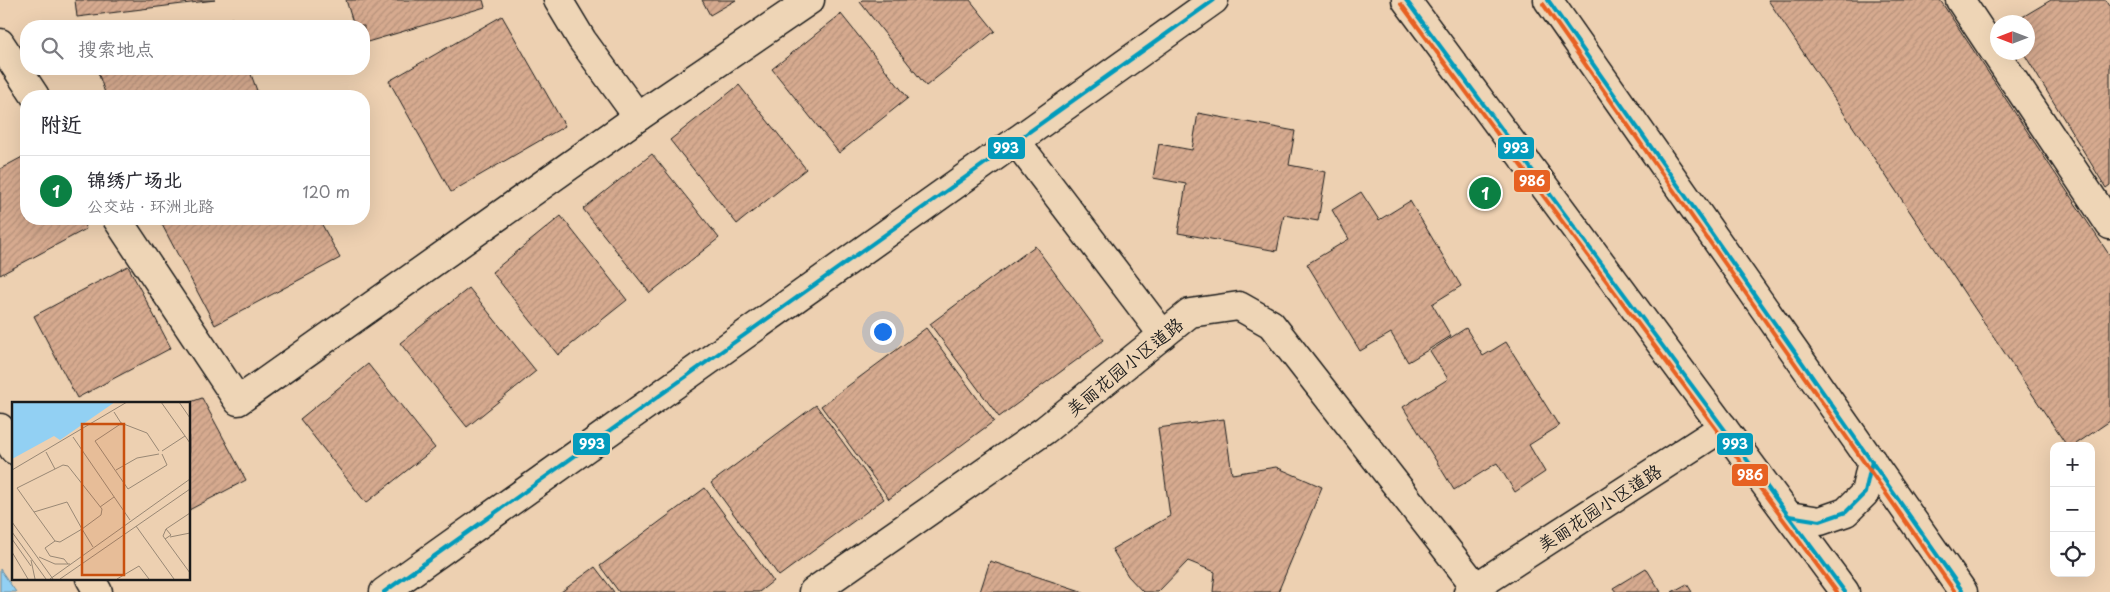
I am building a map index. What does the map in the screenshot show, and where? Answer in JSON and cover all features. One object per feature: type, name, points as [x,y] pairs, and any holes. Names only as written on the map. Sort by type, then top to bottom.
[{"type":"street","points":[[558,0],[582,40],[638,116]]},
{"type":"street","points":[[121,225],[238,401],[638,116],[810,0]]},
{"type":"street","points":[[384,592],[1214,0]]},
{"type":"street","points":[[1406,0],[1845,592]]},
{"type":"street","points":[[1548,0],[1963,592]]},
{"type":"street","points":[[1960,0],[2110,225]]},
{"type":"street","points":[[0,43],[20,73]]},
{"type":"street","points":[[21,75],[31,90]]},
{"type":"street","points":[[1016,141],[1163,335]]},
{"type":"street","name":"美丽花园小区道路","points":[[813,592],[1045,430],[1190,313],[1239,306],[1271,324],[1474,590],[1723,427]]},
{"type":"street","points":[[0,428],[12,447]]},
{"type":"street","points":[[1789,516],[1820,521],[1846,512],[1865,493],[1872,461]]},
{"type":"street","points":[[91,580],[98,592]]},
{"type":"water","points":[[0,569],[16,592],[0,592]]},
{"type":"building","points":[[75,0],[215,0],[77,17]]},
{"type":"building","points":[[346,0],[483,0],[485,7],[370,41],[370,20],[352,20]]},
{"type":"building","points":[[702,0],[736,0],[710,15]]},
{"type":"building","points":[[862,0],[970,0],[995,31],[926,86],[860,2]]},
{"type":"building","points":[[1768,0],[1940,0],[2110,256],[2110,421],[2079,442],[2064,442]]},
{"type":"building","points":[[2051,0],[2106,0],[2110,6],[2110,185],[2106,188],[2028,60],[2035,60],[2035,15],[2026,15]]},
{"type":"building","points":[[841,14],[908,98],[839,153],[772,69]]},
{"type":"building","points":[[502,16],[565,126],[451,192],[389,81]]},
{"type":"building","points":[[99,75],[251,75],[257,90],[104,90]]},
{"type":"building","points":[[739,85],[806,169],[737,224],[670,140]]},
{"type":"building","points":[[1198,113],[1295,131],[1289,165],[1326,172],[1318,221],[1284,215],[1277,251],[1178,233],[1186,184],[1153,178],[1159,144],[1192,150]]},
{"type":"building","points":[[652,154],[719,238],[650,293],[583,209]]},
{"type":"building","points":[[20,158],[20,225],[84,225],[86,229],[0,275],[0,169]]},
{"type":"building","points":[[1361,192],[1379,220],[1410,201],[1461,286],[1432,304],[1451,336],[1408,362],[1391,333],[1360,351],[1307,264],[1349,239],[1332,210]]},
{"type":"building","points":[[561,216],[627,300],[558,355],[492,272]]},
{"type":"building","points":[[162,225],[322,225],[340,258],[215,325]]},
{"type":"building","points":[[1035,246],[1104,340],[999,417],[930,324]]},
{"type":"building","points":[[128,266],[171,348],[77,398],[34,316]]},
{"type":"building","points":[[469,288],[536,371],[467,427],[400,343]]},
{"type":"building","points":[[926,328],[994,421],[889,499],[821,406]]},
{"type":"building","points":[[1466,328],[1483,356],[1506,342],[1559,426],[1529,445],[1545,472],[1515,492],[1497,463],[1454,490],[1403,407],[1448,379],[1430,351]]},
{"type":"building","points":[[368,364],[435,448],[366,503],[300,419]]},
{"type":"building","points":[[202,398],[246,480],[190,509],[190,402]]},
{"type":"building","points":[[816,405],[884,499],[779,576],[711,483]]},
{"type":"building","points":[[1224,419],[1232,474],[1276,467],[1322,487],[1278,592],[1213,592],[1215,572],[1188,561],[1158,592],[1143,592],[1128,576],[1112,549],[1170,516],[1158,428]]},
{"type":"building","points":[[705,488],[773,581],[759,592],[619,592],[600,566]]},
{"type":"building","points":[[990,561],[1084,592],[980,592]]},
{"type":"building","points":[[595,567],[614,592],[561,592]]},
{"type":"building","points":[[1646,568],[1661,592],[1616,592],[1613,588]]},
{"type":"building","points":[[1687,584],[1692,592],[1672,592]]},
{"type":"transit line","name":"993","points":[[384,592],[1214,0]]},
{"type":"transit line","name":"993","points":[[1406,0],[1845,592]]},
{"type":"transit line","name":"993","points":[[1548,0],[1963,592]]},
{"type":"transit line","name":"986","points":[[1401,4],[1837,592]]},
{"type":"transit line","name":"986","points":[[1543,4],[1955,592]]},
{"type":"transit line","name":"993","points":[[1789,516],[1820,521],[1846,512],[1865,493],[1872,461]]},
{"type":"place","name":"锦绣广场北","points":[[1485,193]]}]
